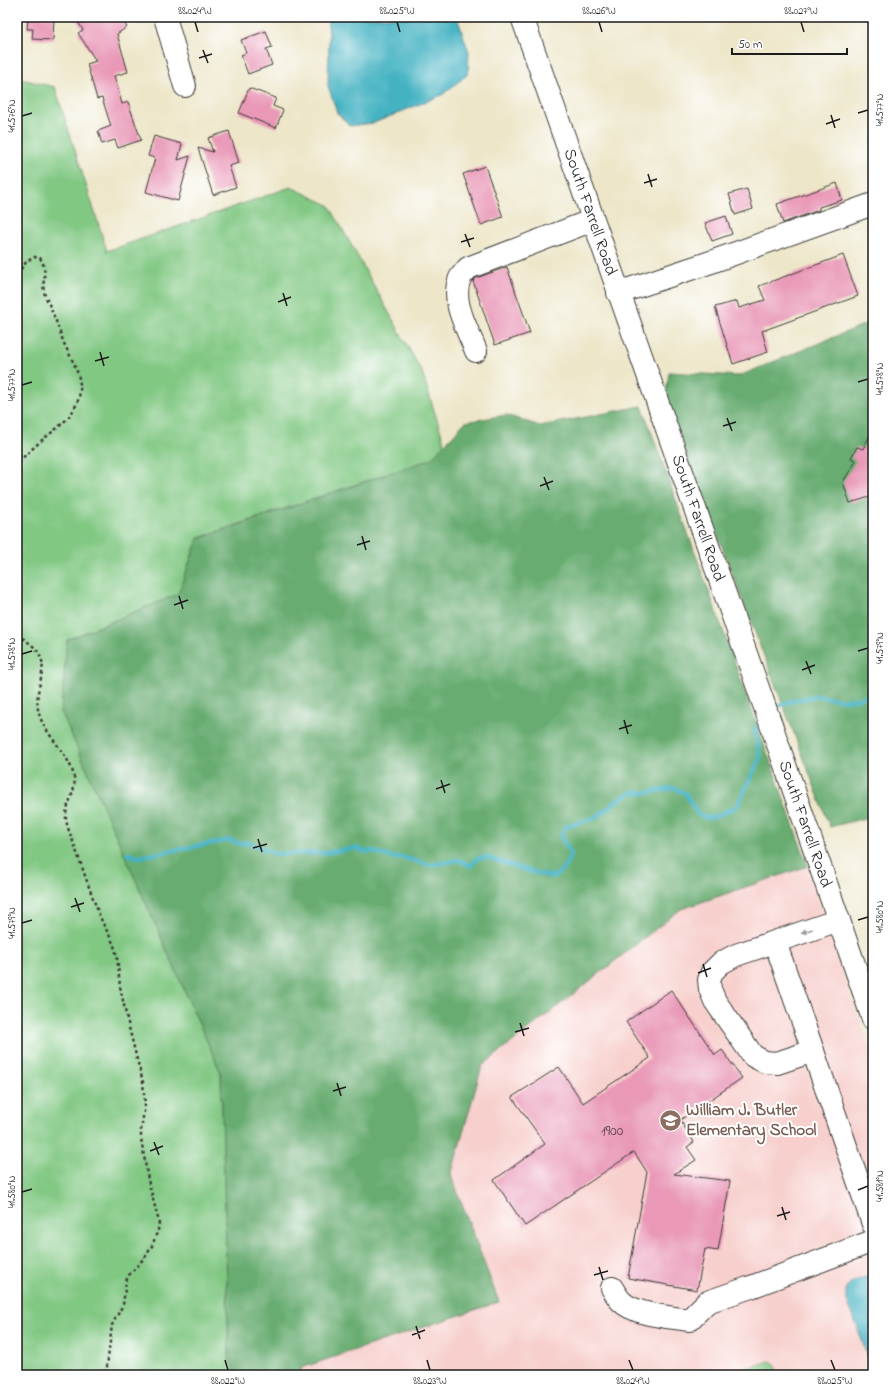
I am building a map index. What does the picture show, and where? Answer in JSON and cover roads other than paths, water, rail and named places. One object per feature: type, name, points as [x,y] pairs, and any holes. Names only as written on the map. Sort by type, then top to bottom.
[{"type":"street","points":[[165,17],[185,86]]},
{"type":"street","name":"South Farrell Road","points":[[522,17],[873,1019]]},
{"type":"street","points":[[618,293],[711,262],[873,204]]},
{"type":"street","points":[[476,351],[458,306],[458,288],[461,277],[468,268],[593,220]]},
{"type":"street","points":[[813,1050],[777,1062],[765,1062],[753,1056],[715,1001],[710,989],[709,980],[712,972],[721,963],[736,955],[839,920]]},
{"type":"street","points":[[775,942],[873,1224]]},
{"type":"street","points":[[612,1288],[621,1301],[629,1307],[643,1312],[689,1320],[707,1302],[873,1241]]},
{"type":"water","points":[[327,17],[457,17],[469,52],[468,74],[442,95],[374,123],[350,126],[337,113],[328,86],[329,33]]},
{"type":"water","points":[[873,1274],[873,1374],[846,1298],[846,1287],[852,1282]]},
{"type":"waterway","points":[[772,709],[791,701],[817,696],[843,700],[859,699],[873,692]]},
{"type":"waterway","points":[[127,854],[139,857],[229,840],[241,844],[247,842],[276,854],[324,853],[356,848],[366,852],[371,851],[394,858],[401,857],[430,865],[459,860],[471,866],[476,859],[486,857],[532,872],[554,877],[563,869],[571,855],[561,836],[565,827],[597,817],[618,800],[633,792],[645,793],[674,788],[685,793],[697,813],[706,818],[715,817],[737,806],[760,759],[755,731],[758,726]]},
{"type":"place","name":"William J. Butler Elementary School","points":[[670,1120]]}]
